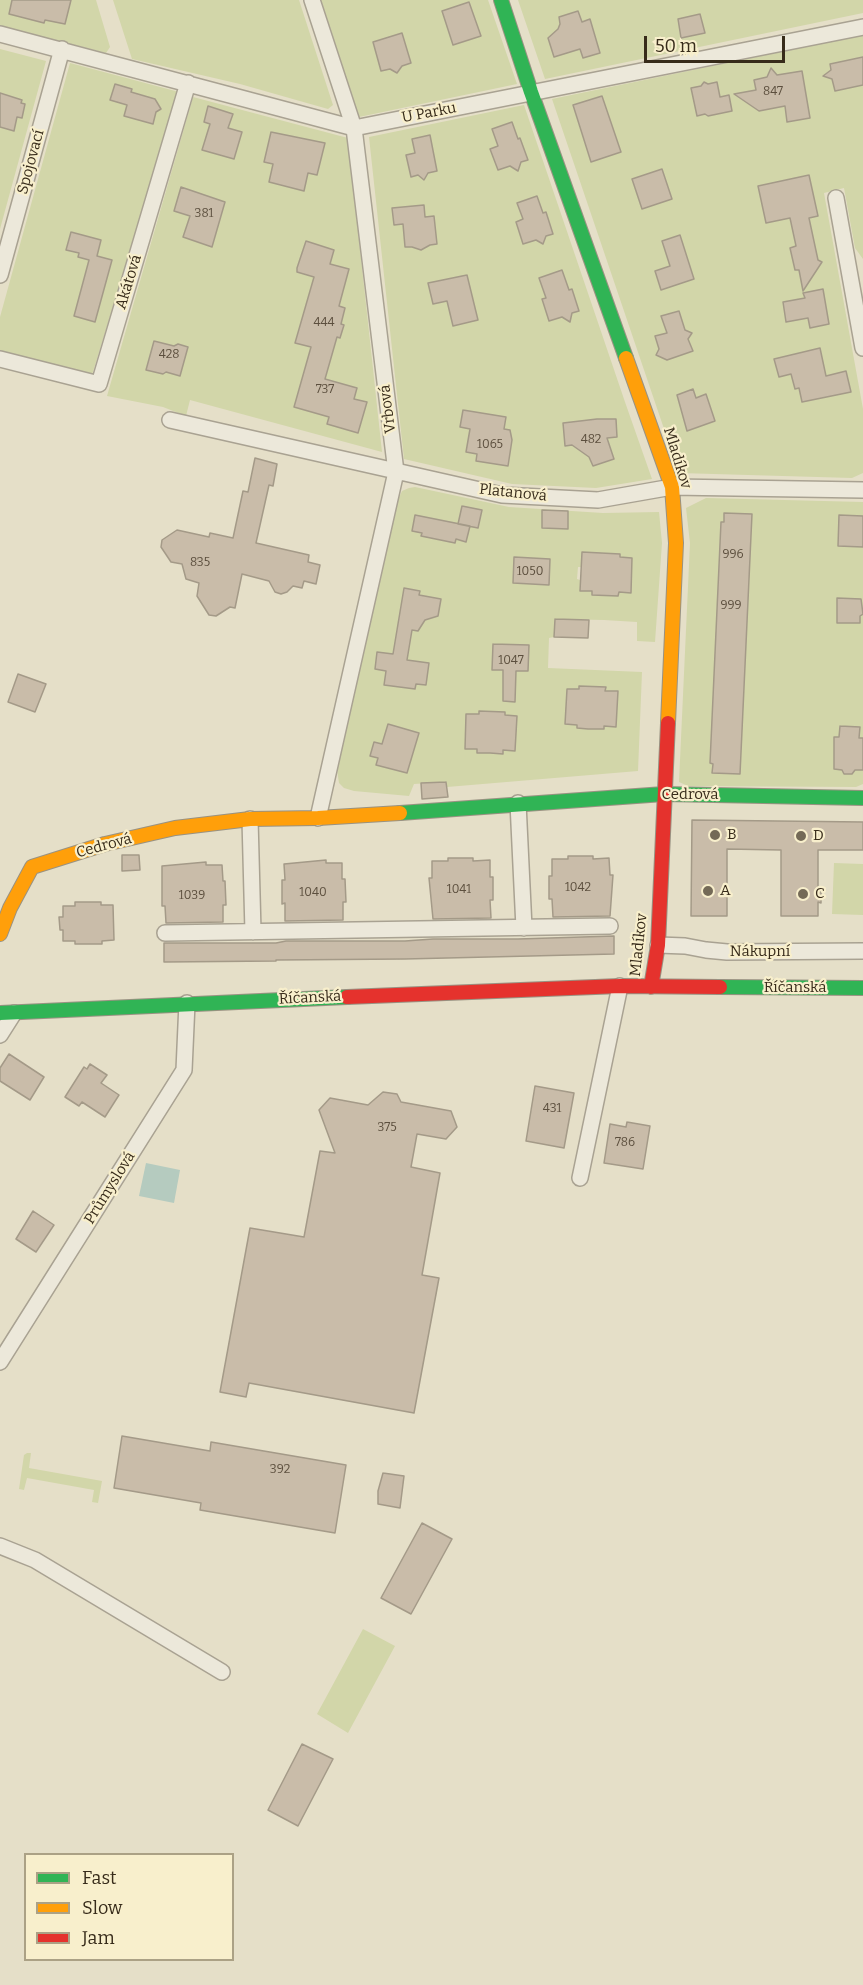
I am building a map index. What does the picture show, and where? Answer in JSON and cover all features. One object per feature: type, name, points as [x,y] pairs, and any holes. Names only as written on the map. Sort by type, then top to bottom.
[{"type":"street","name":"Vrbová","points":[[312,0],[354,128],[396,472],[318,818]]},
{"type":"street","name":"Mladíkov","points":[[501,0],[531,92],[672,487],[676,543],[658,945],[651,987]]},
{"type":"street","name":"U Parku","points":[[0,34],[354,128],[863,27]]},
{"type":"street","name":"Spojovací","points":[[0,275],[62,49]]},
{"type":"street","name":"Akátová","points":[[0,359],[99,384],[188,83]]},
{"type":"street","points":[[836,198],[857,277],[863,348]]},
{"type":"street","name":"Platanová","points":[[170,420],[502,495],[598,500],[672,487],[863,490]]},
{"type":"street","name":"Cedrová","points":[[0,934],[10,908],[32,867],[105,844],[175,828],[250,819],[405,813],[664,794],[863,798]]},
{"type":"street","points":[[518,804],[524,928]]},
{"type":"street","points":[[250,819],[253,932]]},
{"type":"street","points":[[165,933],[610,926]]},
{"type":"street","name":"Nákupní","points":[[658,945],[727,952],[863,951]]},
{"type":"street","points":[[580,1178],[620,986]]},
{"type":"street","name":"Říčanská","points":[[7,1013],[521,988],[620,986],[863,988]]},
{"type":"street","name":"Průmyslová","points":[[0,1362],[184,1070],[187,1004]]},
{"type":"street","points":[[0,1035],[7,1013]]},
{"type":"street","points":[[0,1546],[35,1560],[222,1672]]},
{"type":"green space","points":[[0,0],[96,0],[110,47],[106,53],[0,26]]},
{"type":"green space","points":[[113,0],[299,0],[333,105],[328,109],[240,84],[132,59]]},
{"type":"green space","points":[[321,0],[488,0],[517,84],[359,117]]},
{"type":"green space","points":[[518,0],[863,0],[863,13],[545,79]]},
{"type":"green space","points":[[863,35],[863,259],[855,248],[844,188],[824,193],[863,409],[863,473],[852,478],[679,473],[552,99]]},
{"type":"green space","points":[[0,49],[46,61],[0,229]]},
{"type":"green space","points":[[70,63],[179,92],[92,375],[0,351],[0,317]]},
{"type":"green space","points":[[193,97],[348,138],[382,452],[190,400],[186,416],[163,407],[107,396]]},
{"type":"green space","points":[[524,105],[652,479],[596,488],[512,484],[404,459],[369,137]]},
{"type":"green space","points":[[415,487],[509,507],[603,513],[659,512],[662,543],[655,642],[637,641],[637,622],[604,620],[555,619],[554,637],[549,638],[548,668],[642,672],[638,771],[447,787],[446,782],[414,784],[409,796],[354,791],[344,788],[339,783],[337,770],[397,502],[402,491]],"holes":[[[607,553],[605,595],[592,595],[592,591],[580,591],[580,580],[577,579],[582,556]]]},
{"type":"green space","points":[[706,498],[863,502],[863,784],[856,787],[688,786],[679,782],[690,543],[686,508]]},
{"type":"green space","points":[[834,863],[863,864],[863,915],[832,914]]},
{"type":"green space","points":[[31,1453],[29,1468],[102,1481],[98,1503],[92,1502],[94,1490],[27,1478],[24,1490],[19,1489],[24,1455]]},
{"type":"green space","points":[[363,1629],[395,1646],[348,1733],[317,1714]]},
{"type":"shaded area","points":[[146,1163],[180,1170],[174,1203],[139,1196]]},
{"type":"building","points":[[12,0],[71,0],[65,24],[45,20],[44,23],[9,14]]},
{"type":"building","points":[[469,2],[481,36],[453,45],[442,11]]},
{"type":"building","points":[[578,11],[582,22],[590,19],[600,53],[583,58],[580,49],[554,57],[548,38],[558,29],[559,17]]},
{"type":"building","points":[[700,14],[705,33],[681,38],[678,19]]},
{"type":"building","points":[[402,33],[411,63],[402,66],[397,73],[390,69],[381,71],[373,42]]},
{"type":"building","points":[[863,57],[863,85],[835,91],[832,79],[823,76],[831,70],[830,64]]},
{"type":"building","points":[[771,68],[777,75],[802,71],[810,118],[787,122],[785,106],[759,111],[734,94],[756,90],[754,80],[767,77]]},
{"type":"building","points":[[704,82],[708,84],[717,82],[720,97],[729,95],[732,111],[697,116],[691,88],[701,86]]},
{"type":"building","points":[[115,84],[132,89],[131,92],[155,99],[161,109],[156,112],[153,124],[124,116],[127,105],[110,100]]},
{"type":"building","points":[[0,93],[22,100],[21,103],[25,104],[22,118],[17,117],[14,131],[0,127]]},
{"type":"building","points":[[602,96],[621,152],[591,162],[573,105]]},
{"type":"building","points":[[208,106],[233,114],[228,128],[242,132],[234,159],[202,150],[210,124],[204,122]]},
{"type":"building","points":[[512,122],[528,160],[521,162],[518,171],[510,166],[498,170],[490,149],[498,146],[492,129]]},
{"type":"building","points":[[271,132],[325,143],[317,175],[308,173],[304,191],[269,182],[273,164],[264,162]]},
{"type":"building","points":[[430,135],[437,171],[428,173],[424,180],[418,175],[411,177],[406,155],[415,153],[412,139]]},
{"type":"building","points":[[662,169],[672,199],[642,209],[632,179]]},
{"type":"building","points":[[809,175],[818,216],[809,218],[818,260],[822,262],[803,291],[799,270],[795,270],[790,248],[796,246],[790,218],[766,223],[758,186]]},
{"type":"building","points":[[181,187],[225,202],[212,247],[183,237],[190,216],[174,211]]},
{"type":"building","points":[[537,196],[543,213],[546,212],[553,234],[546,236],[543,244],[536,240],[523,244],[516,222],[523,219],[517,203]]},
{"type":"building","points":[[424,205],[425,217],[434,216],[437,244],[421,250],[405,247],[403,224],[394,225],[392,208]]},
{"type":"building","points":[[71,232],[101,240],[97,256],[112,260],[95,322],[74,316],[89,260],[78,257],[79,253],[66,250]]},
{"type":"building","points":[[680,235],[694,279],[661,290],[655,271],[670,266],[662,241]]},
{"type":"building","points":[[306,241],[334,250],[330,264],[349,269],[339,306],[345,308],[341,324],[344,325],[340,338],[337,337],[325,379],[357,388],[354,399],[367,402],[358,433],[327,424],[329,417],[294,407],[311,347],[295,343],[314,277],[297,272]]},
{"type":"building","points":[[562,270],[569,290],[572,289],[579,311],[572,313],[570,322],[562,317],[549,321],[542,299],[546,298],[539,278]]},
{"type":"building","points":[[467,275],[478,320],[453,326],[447,301],[433,304],[428,283]]},
{"type":"building","points":[[823,289],[829,324],[810,328],[808,318],[786,322],[783,302],[805,298],[803,293]]},
{"type":"building","points":[[679,311],[685,330],[692,333],[688,339],[693,351],[667,360],[656,355],[659,349],[655,336],[667,333],[661,316]]},
{"type":"building","points":[[154,341],[188,347],[180,376],[146,370]]},
{"type":"building","points":[[820,348],[826,376],[846,371],[851,392],[802,402],[799,388],[795,389],[791,374],[779,377],[774,359]]},
{"type":"building","points":[[693,389],[696,398],[706,394],[715,421],[687,431],[677,395]]},
{"type":"building","points":[[463,410],[506,417],[504,429],[510,430],[512,440],[508,466],[476,461],[477,454],[466,452],[470,429],[460,427]]},
{"type":"building","points":[[616,419],[617,437],[607,438],[614,459],[593,466],[589,457],[572,445],[565,446],[563,423]]},
{"type":"building","points":[[255,458],[277,464],[273,486],[269,485],[256,543],[309,555],[308,562],[320,565],[316,584],[304,581],[302,588],[293,586],[281,594],[275,592],[269,581],[242,574],[235,608],[230,607],[216,616],[209,615],[197,596],[199,583],[186,579],[182,564],[171,562],[161,547],[162,540],[177,530],[209,537],[210,533],[233,538],[243,491],[248,492]]},
{"type":"building","points":[[462,506],[482,510],[478,528],[458,524]]},
{"type":"building","points":[[542,510],[568,511],[568,529],[542,528]]},
{"type":"building","points":[[724,513],[752,514],[740,774],[712,773],[713,764],[710,763],[721,522],[724,522]]},
{"type":"building","points":[[415,515],[470,526],[466,542],[456,539],[455,543],[421,536],[422,533],[412,531]]},
{"type":"building","points":[[839,515],[863,516],[863,547],[838,546]]},
{"type":"building","points":[[582,552],[620,554],[620,557],[632,558],[631,593],[619,592],[618,596],[592,595],[592,591],[580,591]]},
{"type":"building","points":[[514,557],[550,559],[549,585],[513,583]]},
{"type":"building","points":[[404,588],[420,591],[419,595],[441,599],[438,616],[425,620],[418,631],[412,630],[407,660],[429,663],[426,685],[416,684],[415,689],[384,685],[386,671],[375,669],[377,652],[393,654]]},
{"type":"building","points":[[837,598],[861,599],[863,614],[860,616],[860,623],[837,623]]},
{"type":"building","points":[[555,619],[589,620],[588,638],[554,637]]},
{"type":"building","points":[[493,644],[529,645],[528,671],[516,671],[515,702],[503,701],[503,670],[492,670]]},
{"type":"building","points":[[18,674],[46,684],[35,712],[8,702]]},
{"type":"building","points":[[579,686],[606,687],[605,691],[618,691],[616,727],[604,726],[604,729],[588,729],[565,724],[567,689],[579,689]]},
{"type":"building","points":[[479,711],[505,712],[505,715],[517,716],[515,751],[503,750],[503,754],[477,753],[477,749],[465,749],[466,714],[479,714]]},
{"type":"building","points":[[388,724],[419,733],[407,773],[376,765],[378,758],[370,756],[374,742],[382,744]]},
{"type":"building","points":[[840,726],[860,727],[859,738],[863,738],[863,770],[844,774],[842,770],[834,769],[834,737],[839,737]]},
{"type":"building","points":[[446,782],[448,797],[422,799],[421,783]]},
{"type":"building","points":[[692,820],[863,822],[863,850],[818,850],[818,888],[821,888],[821,903],[818,902],[818,916],[781,916],[781,850],[727,849],[727,916],[691,916]]},
{"type":"building","points":[[122,855],[139,855],[140,870],[122,871]]},
{"type":"building","points":[[568,856],[609,858],[610,875],[613,875],[610,916],[553,917],[552,899],[549,899],[552,859],[568,859]]},
{"type":"building","points":[[448,858],[473,858],[473,861],[490,860],[490,877],[493,877],[493,900],[490,900],[491,918],[433,919],[429,878],[432,878],[432,861],[448,861]]},
{"type":"building","points":[[326,860],[326,863],[342,863],[346,902],[343,902],[343,920],[285,921],[285,903],[282,904],[284,864]]},
{"type":"building","points":[[206,862],[206,865],[222,865],[226,905],[223,905],[223,922],[166,923],[165,906],[162,906],[162,866]]},
{"type":"building","points":[[75,902],[101,902],[101,905],[113,905],[114,940],[102,941],[102,944],[75,944],[75,941],[63,941],[63,930],[60,930],[59,917],[63,917],[63,906],[75,906]]},
{"type":"building","points":[[614,936],[614,954],[164,962],[164,943]]},
{"type":"building","points":[[9,1054],[44,1077],[30,1100],[0,1081],[0,1068]]},
{"type":"building","points":[[90,1064],[107,1075],[101,1083],[119,1095],[105,1117],[82,1102],[79,1106],[65,1097],[84,1067],[87,1069]]},
{"type":"building","points":[[535,1086],[574,1093],[564,1148],[526,1141]]},
{"type":"building","points":[[383,1092],[397,1094],[401,1102],[451,1111],[457,1127],[446,1139],[417,1134],[411,1167],[440,1173],[422,1275],[439,1278],[414,1413],[249,1383],[246,1397],[220,1392],[250,1228],[304,1237],[320,1151],[335,1153],[319,1110],[330,1098],[368,1105]]},
{"type":"building","points":[[627,1122],[650,1126],[643,1169],[604,1163],[610,1124],[626,1127]]},
{"type":"building","points":[[33,1211],[54,1225],[36,1252],[16,1239]]},
{"type":"building","points":[[122,1436],[210,1451],[211,1442],[346,1465],[335,1533],[200,1510],[201,1503],[114,1488]]},
{"type":"building","points":[[383,1473],[404,1476],[400,1508],[378,1504],[378,1491]]},
{"type":"building","points":[[422,1523],[452,1539],[411,1614],[381,1598]]},
{"type":"building","points":[[302,1744],[333,1759],[298,1826],[268,1810]]},
{"type":"traffic: fast","points":[[501,0],[531,92],[626,358]]},
{"type":"traffic: fast","points":[[400,813],[664,794],[863,798]]},
{"type":"traffic: fast","points":[[720,987],[863,988]]},
{"type":"traffic: fast","points":[[0,1013],[347,997]]},
{"type":"traffic: slow","points":[[626,358],[672,487],[676,543],[668,723]]},
{"type":"traffic: slow","points":[[0,934],[10,908],[32,867],[105,844],[175,828],[250,819],[400,813]]},
{"type":"traffic: jam","points":[[651,987],[658,945],[668,723]]},
{"type":"traffic: jam","points":[[347,997],[620,986],[720,987]]},
{"type":"place","name":"B","points":[[715,835]]},
{"type":"place","name":"D","points":[[801,836]]},
{"type":"place","name":"A","points":[[708,891]]},
{"type":"place","name":"C","points":[[803,894]]}]
